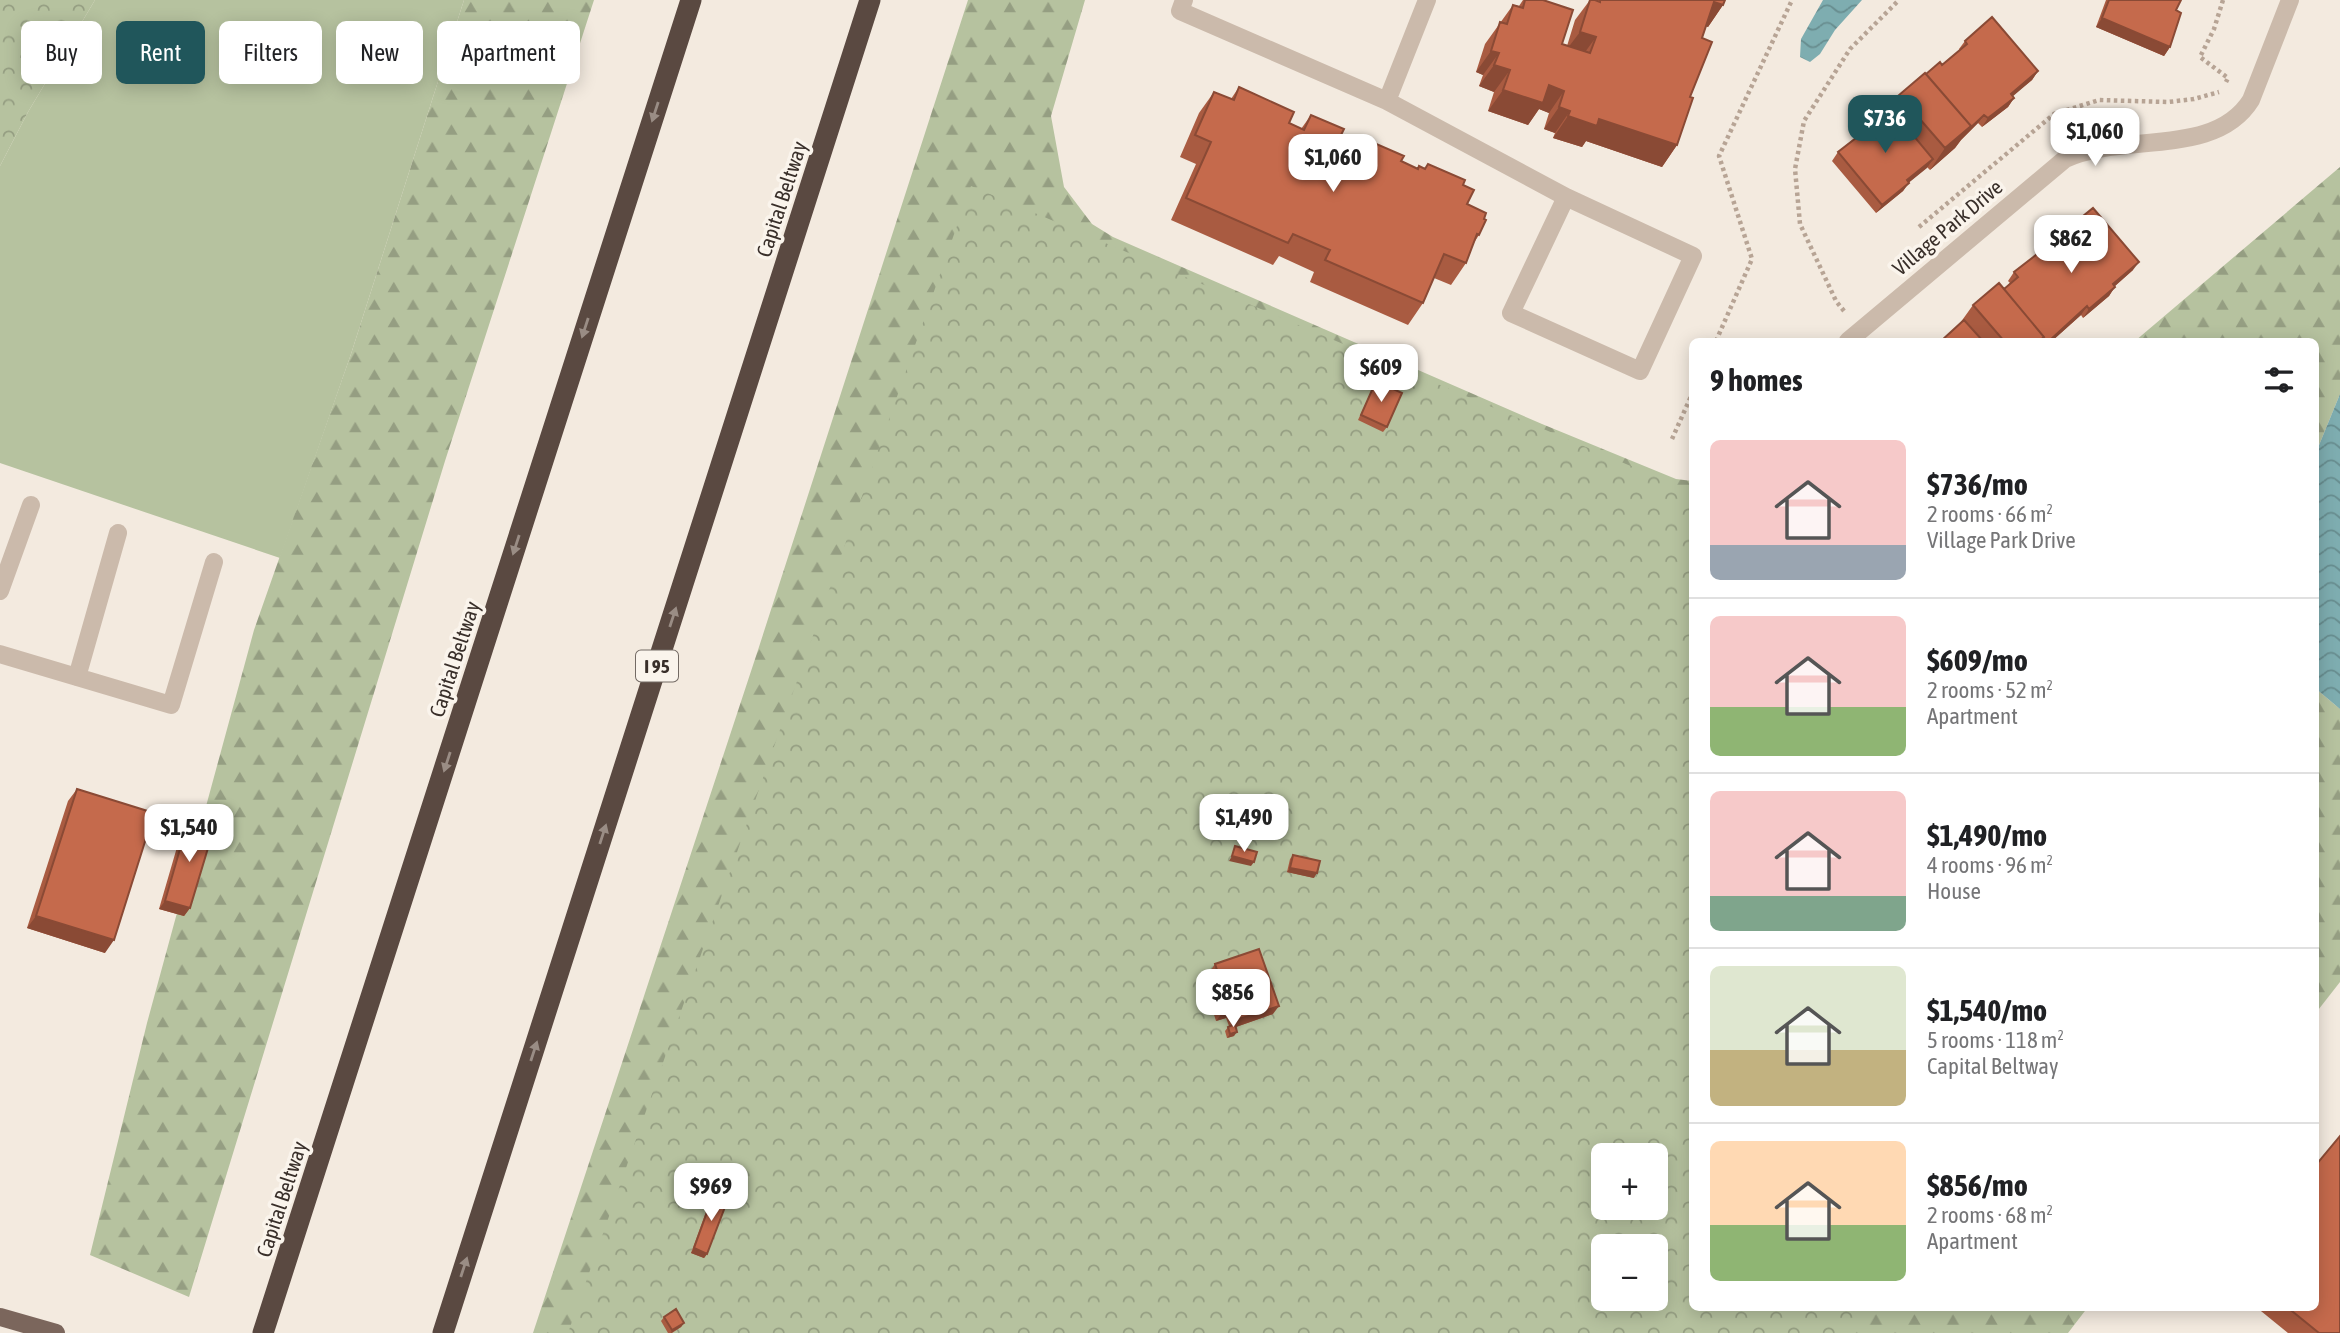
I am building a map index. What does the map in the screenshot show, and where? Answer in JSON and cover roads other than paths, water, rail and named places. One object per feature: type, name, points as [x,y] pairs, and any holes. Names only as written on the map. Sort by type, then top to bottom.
[{"type":"highway","name":"Capital Beltway","points":[[263,1333],[691,0]]},
{"type":"highway","name":"Capital Beltway","points":[[443,1333],[870,0]]},
{"type":"main road","points":[[0,1317],[56,1333]]},
{"type":"street","points":[[1184,0],[1180,11],[1387,101],[1566,197],[1693,256],[1640,371],[1511,313],[1566,197]]},
{"type":"street","points":[[1387,101],[1427,0]]},
{"type":"street","name":"Village Park Drive","points":[[1853,335],[2065,159],[2098,148],[2207,135],[2231,122],[2244,111],[2251,100],[2290,0]]},
{"type":"street","points":[[0,591],[31,505]]},
{"type":"street","points":[[77,677],[118,533]]},
{"type":"street","points":[[0,654],[171,705],[214,562]]},
{"type":"water","points":[[1823,0],[1862,0],[1835,30],[1820,54],[1810,62],[1800,57],[1801,39]]},
{"type":"water","points":[[2340,394],[2340,709],[2319,691],[2319,445]]}]
